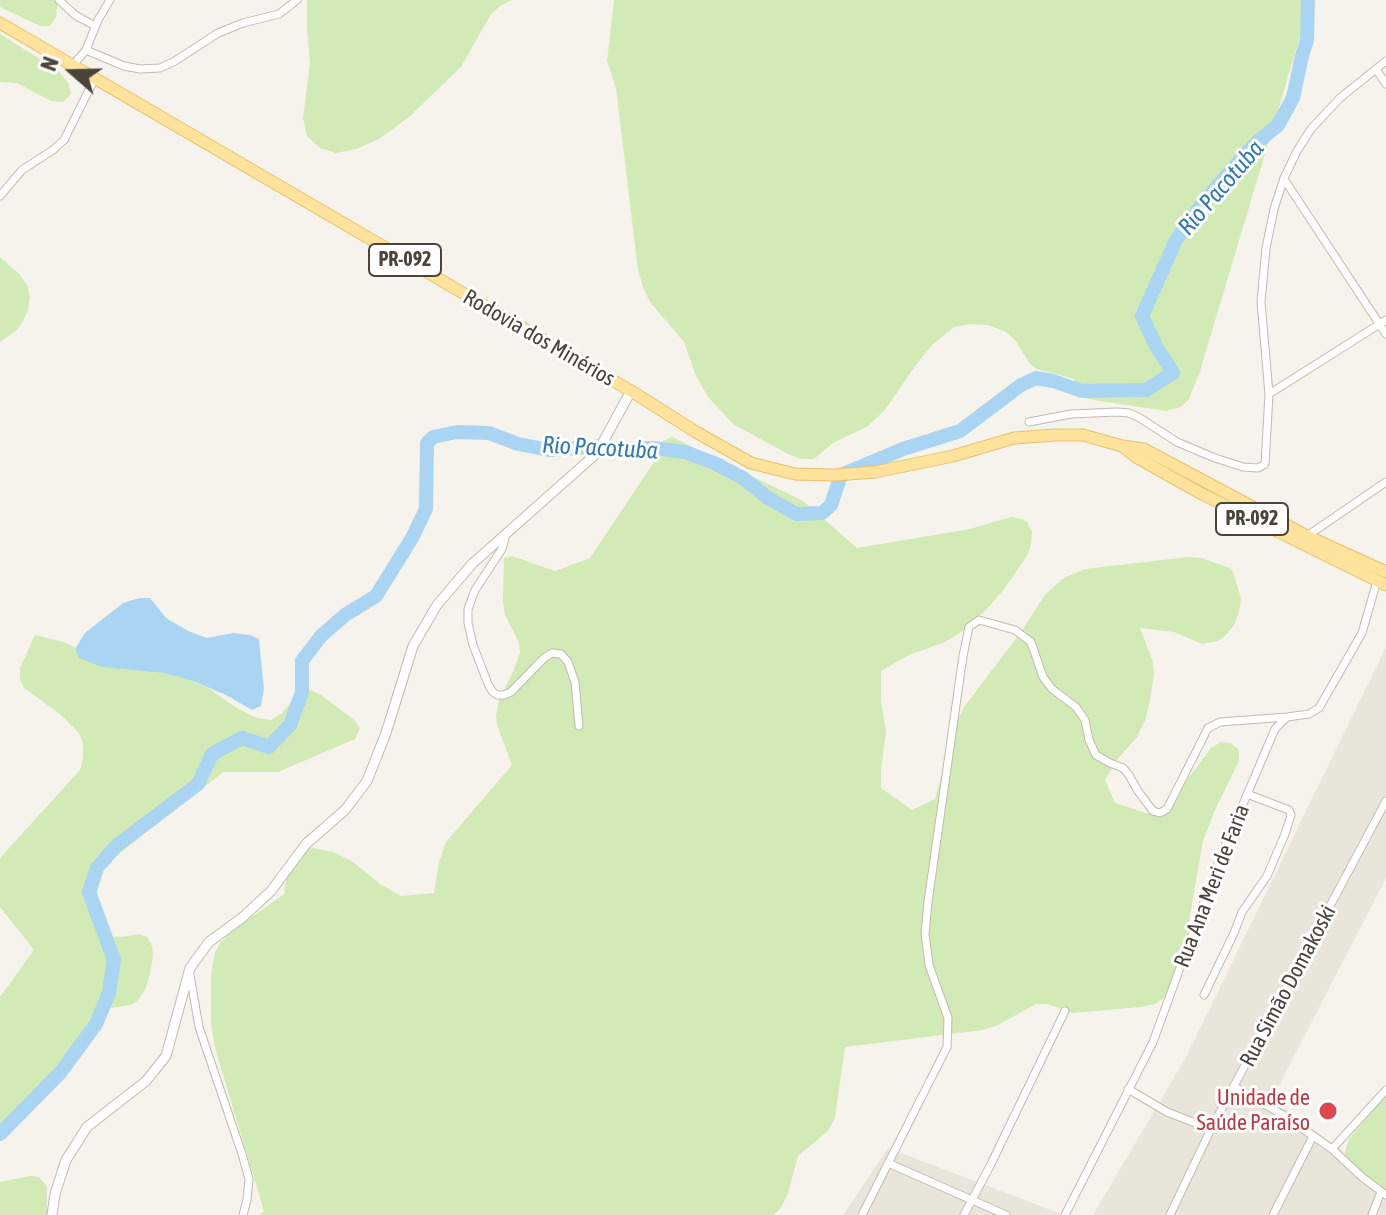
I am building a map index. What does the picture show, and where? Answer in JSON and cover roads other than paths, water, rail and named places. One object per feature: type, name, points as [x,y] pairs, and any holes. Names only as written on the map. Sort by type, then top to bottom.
[{"type":"main road","name":"Rodovia dos Minérios","points":[[0,23],[751,463],[795,474],[875,472],[953,456],[1014,438],[1083,435],[1144,449],[1383,580]]},
{"type":"main road","name":"Rodovia dos Minérios","points":[[1122,446],[1202,494],[1383,580]]},
{"type":"street","points":[[59,0],[75,15],[95,26]]},
{"type":"street","points":[[73,65],[86,50],[110,0]]},
{"type":"street","points":[[86,50],[124,66],[160,68],[218,33],[279,14],[297,0]]},
{"type":"street","points":[[1029,422],[1071,414],[1129,413],[1177,442],[1215,458],[1243,467],[1258,468],[1265,464],[1269,394],[1261,302],[1266,248],[1274,209],[1284,178],[1311,129],[1340,98],[1386,61]]},
{"type":"street","points":[[1376,69],[1386,84]]},
{"type":"street","points":[[0,196],[22,170],[64,140],[95,78]]},
{"type":"street","points":[[1284,178],[1383,322],[1386,334]]},
{"type":"street","points":[[1269,394],[1383,322]]},
{"type":"street","points":[[52,1215],[66,1160],[87,1127],[146,1081],[166,1056],[190,968],[209,942],[271,891],[306,844],[345,810],[367,781],[386,733],[413,646],[437,605],[472,564],[597,453],[631,391]]},
{"type":"street","points":[[1307,536],[1386,482]]},
{"type":"street","points":[[506,534],[468,609],[473,645],[488,684],[497,695],[511,692],[544,658],[552,653],[561,654],[568,662],[575,682],[579,726]]},
{"type":"street","points":[[862,1215],[947,1047],[948,1018],[929,965],[926,923],[969,627],[979,620],[1015,630],[1031,642],[1043,677],[1052,689],[1076,707],[1085,720],[1096,755],[1123,768],[1153,811],[1160,813],[1167,809],[1208,728],[1220,722],[1309,714],[1319,708],[1362,633],[1383,580]]},
{"type":"street","name":"Rua Ana Meri de Faria","points":[[1065,1215],[1153,1042],[1220,858],[1275,729],[1287,717]]},
{"type":"street","points":[[1204,995],[1242,912],[1267,876],[1291,815],[1289,810],[1247,794]]},
{"type":"street","name":"Rua Simão Domakoski","points":[[1170,1215],[1211,1129],[1386,801]]},
{"type":"street","points":[[190,968],[199,1027],[249,1179],[243,1215]]},
{"type":"street","points":[[964,1215],[1065,1011]]},
{"type":"street","points":[[1235,1087],[1332,1149],[1383,1193],[1372,1215]]},
{"type":"street","points":[[1128,1089],[1167,1112],[1211,1129]]},
{"type":"street","points":[[1332,1149],[1386,1090]]},
{"type":"street","points":[[1273,1215],[1313,1136]]},
{"type":"street","points":[[888,1163],[1006,1215]]},
{"type":"water","points":[[150,598],[166,618],[207,638],[233,633],[259,639],[264,689],[261,706],[252,710],[226,695],[165,673],[102,667],[79,658],[75,649],[85,633],[123,603]]},
{"type":"waterway","name":"Rio Pacotuba","points":[[0,1134],[60,1073],[96,1024],[109,993],[114,960],[89,892],[97,868],[116,846],[198,784],[212,754],[242,738],[269,747],[290,725],[302,692],[302,661],[321,636],[345,615],[376,596],[412,538],[426,509],[427,443],[433,437],[457,432],[489,433],[518,444],[549,450],[601,446],[685,452],[743,478],[768,498],[796,514],[822,513],[831,505],[841,475],[903,449],[960,431],[1021,385],[1036,378],[1082,391],[1146,390],[1173,373],[1142,316],[1176,240],[1233,168],[1278,125],[1293,98],[1307,40],[1308,0]]},
{"type":"place","name":"Unidade de Saúde Paraíso","points":[[1328,1111]]}]
